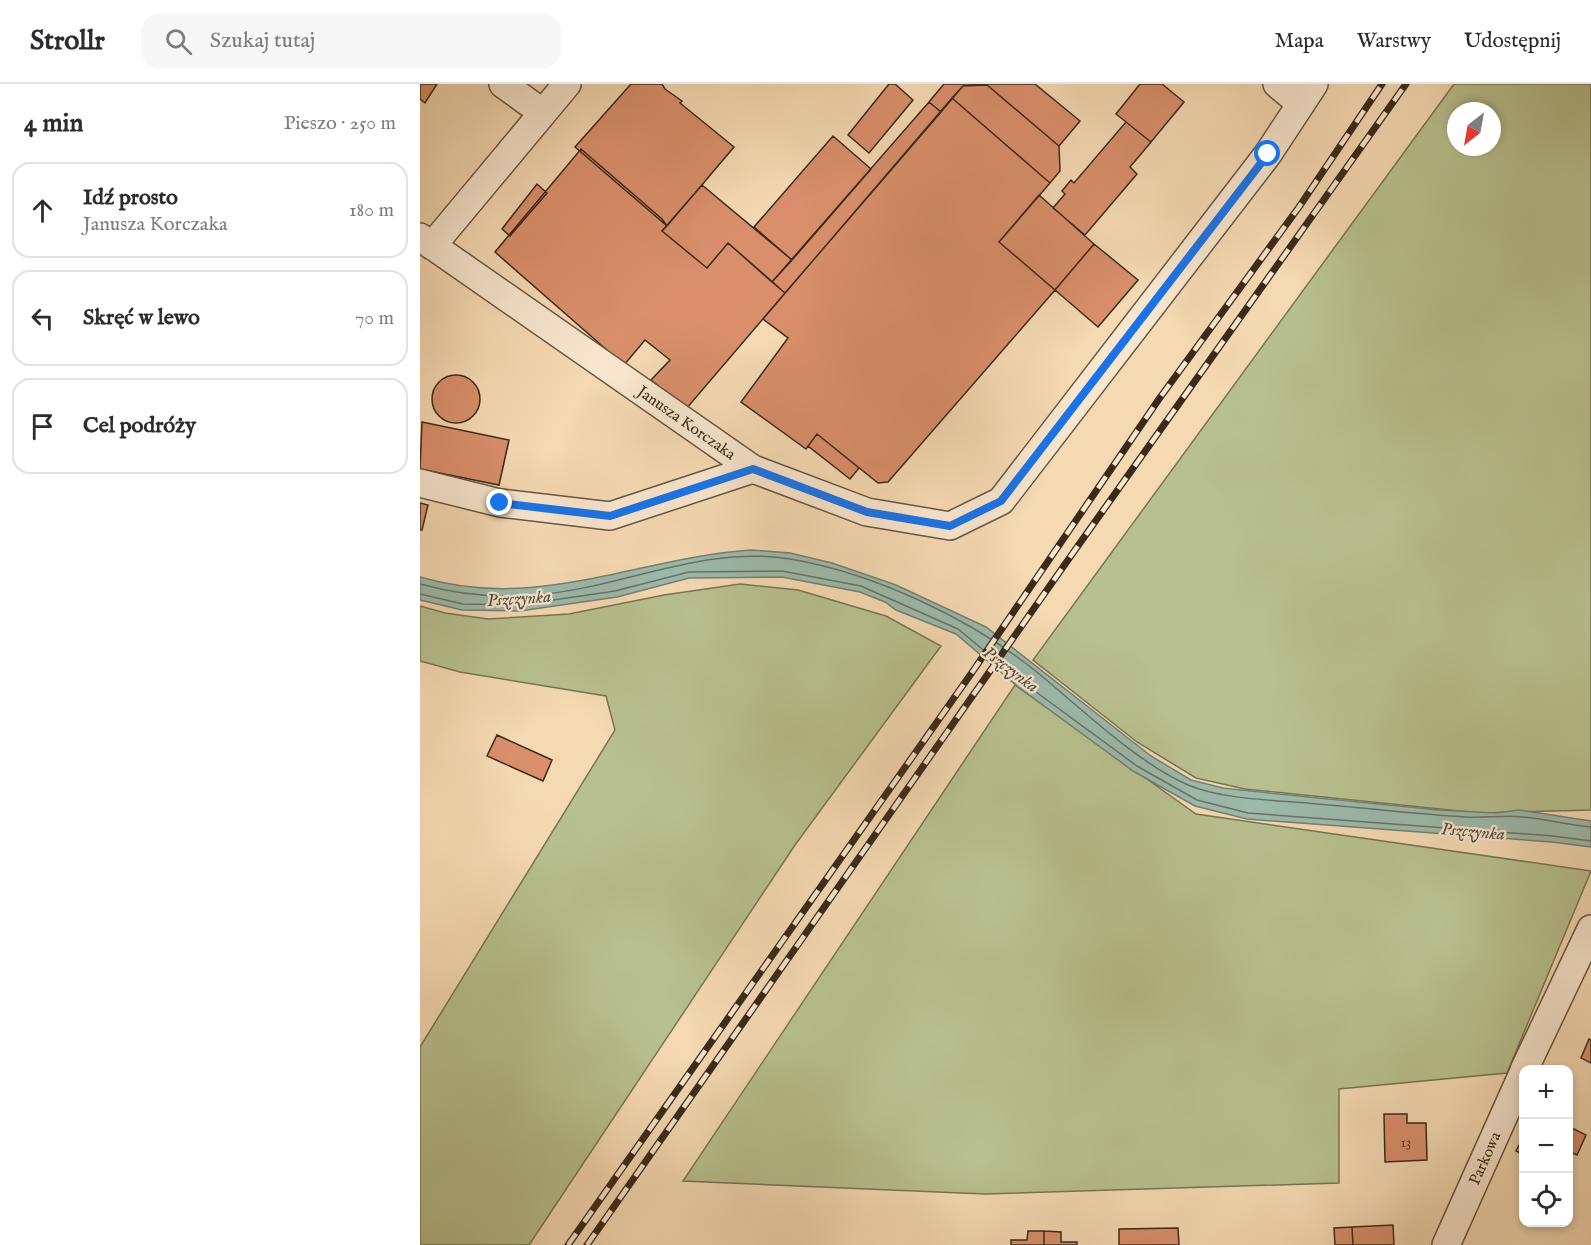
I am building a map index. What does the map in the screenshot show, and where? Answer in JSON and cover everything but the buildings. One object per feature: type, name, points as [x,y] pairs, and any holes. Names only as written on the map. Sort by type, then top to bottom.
[{"type":"street","points":[[502,84],[543,113]]},
{"type":"street","points":[[426,242],[567,84]]},
{"type":"street","points":[[1277,84],[1307,94]]},
{"type":"street","name":"Janusza Korczaka","points":[[426,242],[753,469],[867,512],[950,526],[1001,501],[1268,154],[1307,94]]},
{"type":"street","points":[[420,483],[500,503],[610,516],[753,469]]},
{"type":"street","name":"Parkowa","points":[[1526,1065],[1591,929]]},
{"type":"street","name":"Parkowa","points":[[1446,1245],[1519,1081]]},
{"type":"green space","points":[[1454,84],[1591,84],[1591,810],[1479,813],[1245,789],[1196,778],[1137,742],[1033,660]]},
{"type":"green space","points":[[740,584],[798,590],[886,616],[941,646],[795,845],[529,1245],[420,1245],[420,1047],[615,730],[606,696],[460,672],[420,661],[420,606],[445,613],[488,619],[569,614],[664,595]]},
{"type":"green space","points":[[1015,685],[1196,814],[1591,871],[1507,1073],[1339,1089],[1339,1183],[985,1194],[683,1181]]},
{"type":"water","name":"Pszczynka","points":[[751,550],[790,553],[832,563],[896,585],[986,627],[1151,756],[1191,780],[1223,788],[1299,796],[1439,810],[1496,813],[1519,810],[1591,821],[1591,847],[1552,842],[1247,819],[1195,806],[1133,771],[1017,686],[956,634],[896,610],[885,602],[860,592],[782,577],[689,578],[617,597],[520,611],[462,610],[420,600],[420,577],[463,586],[505,589],[546,586],[708,555]]},
{"type":"railway","points":[[568,1245],[973,671],[1159,399],[1299,207],[1382,84]]},
{"type":"railway","points":[[587,1245],[1075,550],[1406,84]]},
{"type":"route","points":[[500,503],[610,516],[753,469],[867,512],[950,526],[1001,501],[1268,154]]}]
